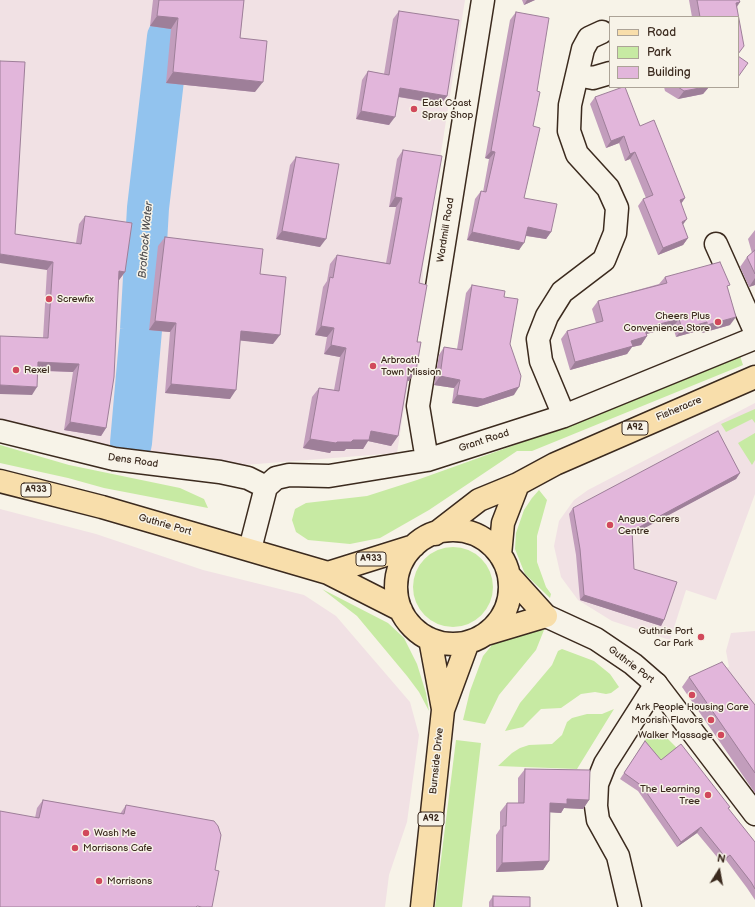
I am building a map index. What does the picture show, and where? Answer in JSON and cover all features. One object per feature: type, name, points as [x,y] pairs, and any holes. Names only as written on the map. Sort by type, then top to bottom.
[{"type":"main road","name":"Fisheracre","points":[[435,534],[479,500],[518,484],[543,469],[755,377]]},
{"type":"main road","name":"Guthrie Port","points":[[0,481],[102,507],[328,573],[401,610]]},
{"type":"main road","name":"A92","points":[[500,555],[503,523],[518,484]]},
{"type":"main road","name":"A92","points":[[453,531],[471,533],[487,542],[500,555],[509,576],[509,598],[505,612],[497,624],[477,638],[455,644],[442,643],[430,639],[418,632],[408,622],[401,610],[397,596],[399,569],[414,546],[424,538],[435,534],[453,531]]},
{"type":"main road","name":"A933","points":[[328,573],[414,546]]},
{"type":"main road","name":"Guthrie Port","points":[[509,576],[546,616]]},
{"type":"main road","points":[[477,638],[546,616]]},
{"type":"main road","name":"Burnside Drive","points":[[443,710],[477,638]]},
{"type":"main road","name":"Burnside Drive","points":[[422,907],[443,710],[430,639]]},
{"type":"street","name":"Wardmill Road","points":[[427,460],[418,406],[483,0]]},
{"type":"street","points":[[564,416],[541,361],[538,339],[548,316],[562,292],[604,260],[615,233],[616,208],[608,188],[577,154],[568,131],[570,105],[583,49],[589,38],[602,32]]},
{"type":"street","points":[[577,75],[593,78],[609,73]]},
{"type":"street","points":[[716,244],[755,331]]},
{"type":"street","name":"Grant Road","points":[[266,487],[276,478],[289,475],[329,476],[427,460],[564,416],[755,338]]},
{"type":"street","name":"Dens Road","points":[[0,431],[114,459],[220,472],[248,478],[266,487]]},
{"type":"street","points":[[250,549],[266,487]]},
{"type":"street","name":"Guthrie Port","points":[[546,616],[566,623],[596,639],[633,664],[656,684],[755,814]]},
{"type":"street","points":[[630,907],[618,856],[598,820],[596,806],[597,784],[605,764],[656,684]]},
{"type":"shaded area","points":[[0,0],[465,0],[423,267],[423,287],[397,453],[231,466],[40,437],[0,420]]},
{"type":"shaded area","points":[[755,403],[755,494],[716,600],[686,590],[670,640],[612,621],[578,600],[561,577],[554,546],[559,521],[574,500],[588,490]]},
{"type":"shaded area","points":[[0,509],[96,534],[203,570],[304,595],[336,616],[410,702],[419,735],[407,822],[389,875],[385,907],[0,907]]},
{"type":"shaded area","points":[[755,631],[755,794],[715,733],[715,671],[729,667],[726,651],[731,633]]},
{"type":"green space","points":[[739,353],[743,365],[532,451],[517,451],[429,510],[380,538],[350,544],[308,540],[296,532],[292,520],[295,509],[306,503],[367,496],[417,480],[523,442]]},
{"type":"green space","points":[[755,409],[755,423],[752,419],[726,432],[721,424]]},
{"type":"green space","points":[[755,433],[755,460],[752,465],[738,443]]},
{"type":"green space","points":[[0,445],[69,465],[180,488],[204,499],[208,508],[104,488],[68,478],[0,463]]},
{"type":"green space","points":[[539,490],[547,500],[537,536],[537,562],[546,587],[551,594],[550,598],[525,574],[515,549],[516,533],[524,510]]},
{"type":"green space","points":[[453,547],[468,550],[481,559],[490,572],[493,587],[490,602],[481,615],[468,624],[453,627],[438,624],[425,615],[416,602],[413,587],[416,572],[425,559],[438,550]]},
{"type":"green space","points":[[322,589],[388,623],[404,638],[417,664],[426,693],[429,711],[419,692],[407,676],[357,616]]},
{"type":"green space","points":[[525,629],[544,630],[536,650],[499,695],[485,724],[463,720],[470,691],[483,656],[492,645],[507,635]]},
{"type":"green space","points":[[562,649],[594,661],[610,674],[619,687],[611,693],[606,694],[595,692],[581,694],[561,708],[541,709],[523,727],[505,731],[520,703],[552,665],[558,651]]},
{"type":"green space","points":[[614,709],[577,769],[498,766],[520,748],[529,745],[552,744],[562,735],[567,722],[572,718],[587,714],[602,714]]},
{"type":"green space","points":[[657,733],[667,738],[678,749],[657,765],[638,751],[648,736]]},
{"type":"green space","points":[[456,740],[481,743],[462,907],[435,907]]},
{"type":"building","points":[[159,0],[244,0],[240,38],[267,41],[263,82],[173,72],[178,18],[157,16]]},
{"type":"building","points":[[697,0],[739,0],[740,2],[736,3],[738,16],[700,16]]},
{"type":"building","points":[[399,11],[459,20],[447,96],[400,88],[395,117],[361,111],[368,71],[389,75]]},
{"type":"building","points":[[516,12],[549,18],[537,91],[540,92],[533,126],[540,128],[524,198],[557,204],[551,232],[528,227],[524,243],[472,232],[481,191],[486,192],[495,152],[491,151]]},
{"type":"building","points":[[739,19],[744,46],[739,53]]},
{"type":"building","points":[[739,57],[748,63],[739,76]]},
{"type":"building","points":[[0,61],[25,62],[15,234],[81,244],[85,216],[132,223],[125,272],[119,271],[114,377],[106,428],[70,422],[79,364],[38,362],[37,387],[0,385],[0,336],[48,338],[53,262],[0,254]]},
{"type":"building","points":[[620,88],[625,88],[640,126],[654,120],[685,198],[680,200],[687,219],[682,222],[688,238],[663,248],[643,199],[653,195],[635,152],[630,154],[624,136],[611,141],[595,97]]},
{"type":"building","points":[[680,88],[700,88],[684,91]]},
{"type":"building","name":"Arbroath Town Mission","points":[[403,150],[442,156],[419,283],[427,285],[417,342],[421,342],[416,371],[409,370],[398,436],[371,431],[369,440],[353,440],[351,442],[336,443],[310,439],[319,388],[339,391],[346,348],[331,345],[334,328],[321,326],[330,277],[333,278],[337,255],[390,264],[402,198],[395,197]]},
{"type":"building","points":[[296,157],[339,164],[326,239],[282,231]]},
{"type":"building","points":[[165,237],[263,249],[260,274],[286,277],[280,335],[241,331],[236,390],[171,384],[176,323],[155,321]]},
{"type":"building","points":[[755,250],[755,274],[747,257]]},
{"type":"building","points":[[720,262],[730,285],[727,286],[736,317],[707,325],[707,322],[682,329],[679,319],[644,328],[647,336],[631,341],[633,346],[575,362],[567,331],[603,321],[598,301],[667,283],[665,277]]},
{"type":"building","points":[[472,285],[505,291],[504,297],[518,299],[510,344],[521,376],[519,387],[483,399],[457,395],[460,380],[440,376],[444,347],[462,350]]},
{"type":"building","name":"Angus Carers Centre","points":[[718,431],[740,473],[632,531],[634,569],[677,582],[664,620],[584,595],[580,549],[573,508]]},
{"type":"building","points":[[722,662],[755,705],[755,773],[689,677]]},
{"type":"building","points":[[645,741],[661,760],[681,744],[730,807],[728,808],[755,842],[755,889],[730,855],[726,858],[701,827],[681,842],[642,786],[624,773]]},
{"type":"building","points":[[525,769],[590,770],[589,800],[567,799],[567,804],[550,803],[549,861],[502,863],[503,826],[506,826],[507,803],[524,803]]},
{"type":"building","name":"Morrisons","points":[[43,800],[124,814],[126,805],[214,821],[218,826],[221,835],[215,870],[219,871],[212,907],[0,907],[0,811],[39,818]]},
{"type":"building","points":[[493,896],[530,897],[530,907],[493,907]]},
{"type":"waterway","name":"Brothock Water","points":[[131,443],[141,330],[148,208],[168,37]]},
{"type":"place","name":"East Coast Spray Shop","points":[[414,109]]},
{"type":"place","name":"Screwfix","points":[[49,299]]},
{"type":"place","name":"Cheers Plus Convenience Store","points":[[718,322]]},
{"type":"place","name":"Arbroath Town Mission","points":[[373,366]]},
{"type":"place","name":"Rexel","points":[[16,370]]},
{"type":"place","name":"Angus Carers Centre","points":[[610,525]]},
{"type":"place","name":"Guthrie Port Car Park","points":[[701,637]]},
{"type":"place","name":"Ark People Housing Care","points":[[692,695]]},
{"type":"place","name":"Moorish Flavors","points":[[711,720]]},
{"type":"place","name":"Walker Massage","points":[[721,735]]},
{"type":"place","name":"The Learning Tree","points":[[708,795]]},
{"type":"place","name":"Wash Me","points":[[86,833]]},
{"type":"place","name":"Morrisons Cafe","points":[[75,848]]},
{"type":"place","name":"Morrisons","points":[[99,881]]}]
